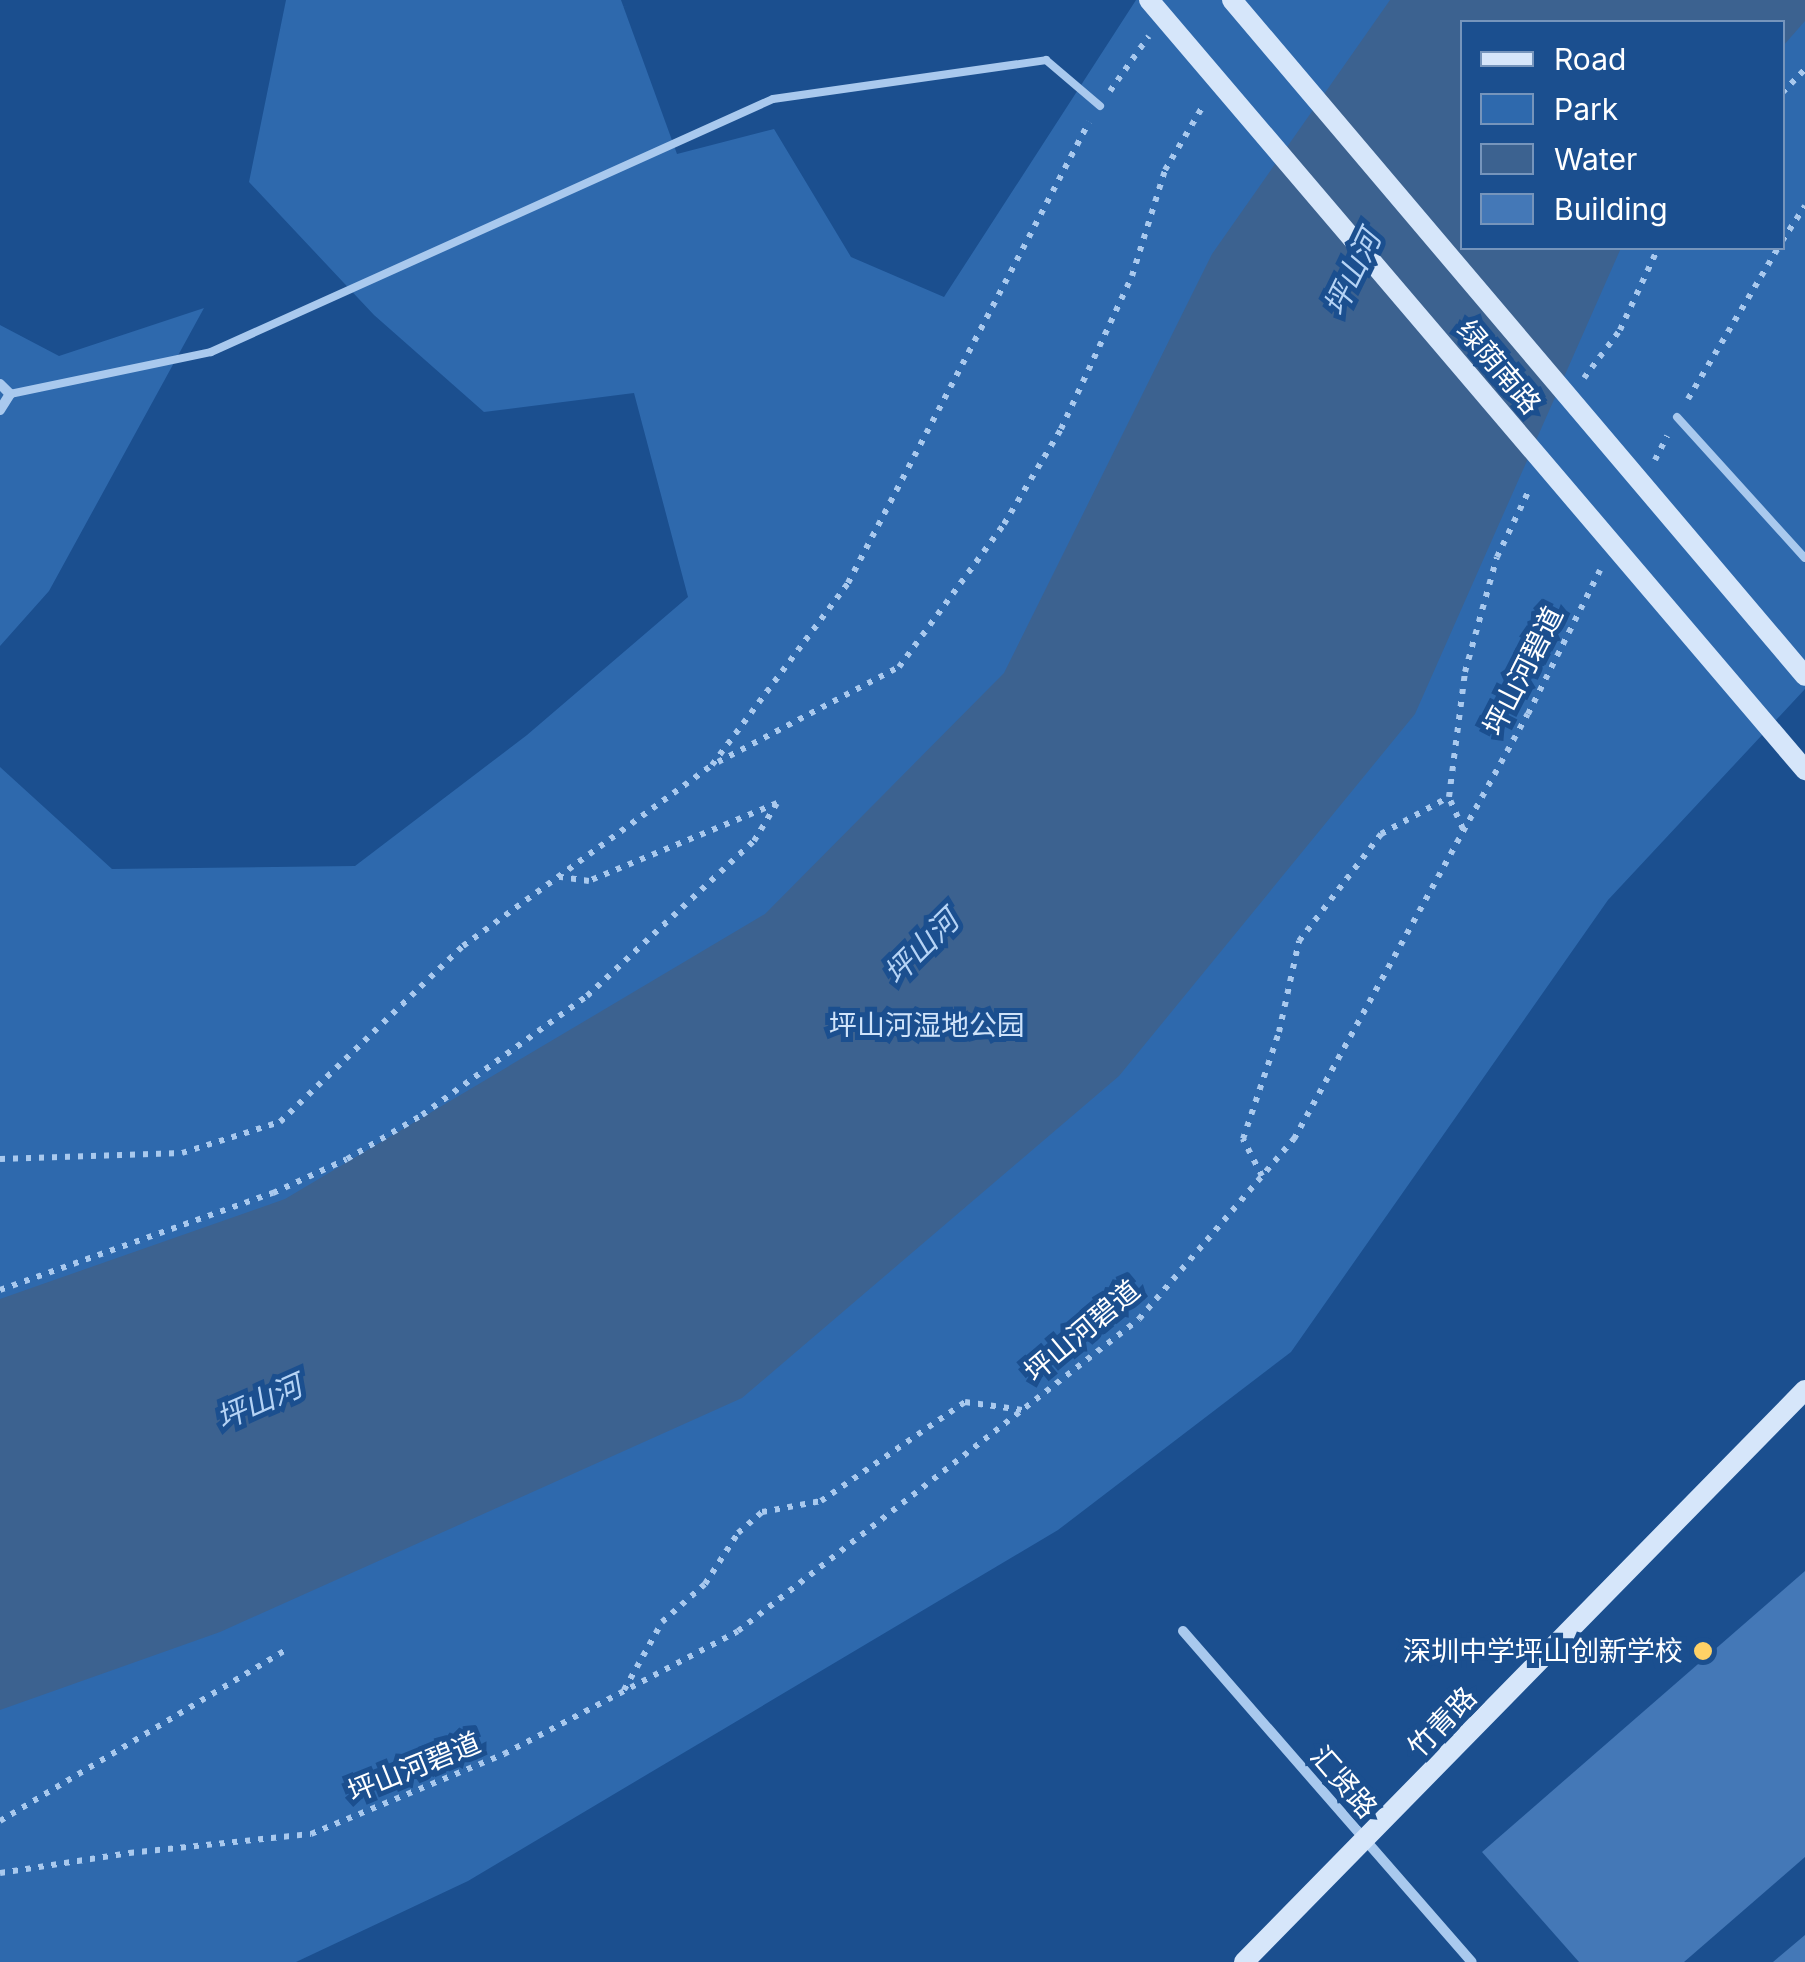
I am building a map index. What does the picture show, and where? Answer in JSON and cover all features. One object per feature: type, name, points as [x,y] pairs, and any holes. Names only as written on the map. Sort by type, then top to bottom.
[{"type":"street","name":"绿荫南路","points":[[1150,0],[1805,770]]},
{"type":"street","name":"绿荫南路","points":[[1232,0],[1805,676]]},
{"type":"street","points":[[0,384],[10,394],[0,410]]},
{"type":"street","name":"竹青路","points":[[1244,1962],[1805,1390]]},
{"type":"street","name":"汇贤路","points":[[1183,1631],[1472,1962]]},
{"type":"lane","points":[[10,394],[211,352],[773,99],[1046,60],[1100,106]]},
{"type":"lane","points":[[1677,418],[1805,558]]},
{"type":"path","points":[[712,765],[848,582],[1082,132],[1152,30]]},
{"type":"path","points":[[1785,90],[1805,69]]},
{"type":"path","points":[[0,1159],[182,1153],[280,1122],[463,946],[712,765],[898,667],[1004,524],[1060,429],[1132,276],[1165,170],[1206,102]]},
{"type":"path","points":[[1785,236],[1805,206]]},
{"type":"path","points":[[1581,382],[1620,330],[1657,250]]},
{"type":"path","points":[[1650,470],[1777,250]]},
{"type":"path","points":[[1464,830],[1449,797],[1465,672],[1497,557],[1531,487]]},
{"type":"path","name":"坪山河碧道","points":[[0,1872],[129,1853],[311,1834],[504,1754],[738,1631],[1139,1319],[1294,1139],[1464,830],[1607,557]]},
{"type":"path","points":[[1262,1176],[1243,1139],[1280,1032],[1299,941],[1381,834],[1449,797]]},
{"type":"path","points":[[0,1290],[273,1193],[347,1159],[422,1116],[601,984],[754,842],[777,803],[589,881],[558,877]]},
{"type":"path","points":[[624,1692],[662,1622],[706,1584],[738,1534],[762,1512],[821,1500],[965,1402],[1024,1410]]},
{"type":"path","points":[[0,1821],[284,1651]]},
{"type":"green space","name":"坪山河湿地公园","points":[[286,0],[621,0],[677,154],[774,129],[851,257],[944,297],[1136,0],[1805,0],[1805,689],[1608,900],[1291,1352],[1058,1530],[468,1881],[296,1962],[0,1962],[0,767],[112,869],[355,866],[527,735],[688,597],[634,393],[484,412],[374,315],[249,182]]},
{"type":"green space","points":[[204,308],[49,591],[0,646],[0,325],[59,356]]},
{"type":"water","name":"坪山河","points":[[1390,0],[1805,0],[1805,21],[1785,44],[1785,20],[1460,20],[1460,250],[1620,250],[1415,714],[1119,1076],[742,1398],[220,1632],[0,1710],[0,1299],[285,1199],[765,914],[1004,673],[1212,254]]},
{"type":"building","points":[[1805,1571],[1805,1857],[1684,1962],[1579,1962],[1482,1852]]},
{"type":"building","points":[[1805,1935],[1805,1962],[1773,1962]]},
{"type":"place","name":"深圳中学坪山创新学校","points":[[1703,1651]]}]
